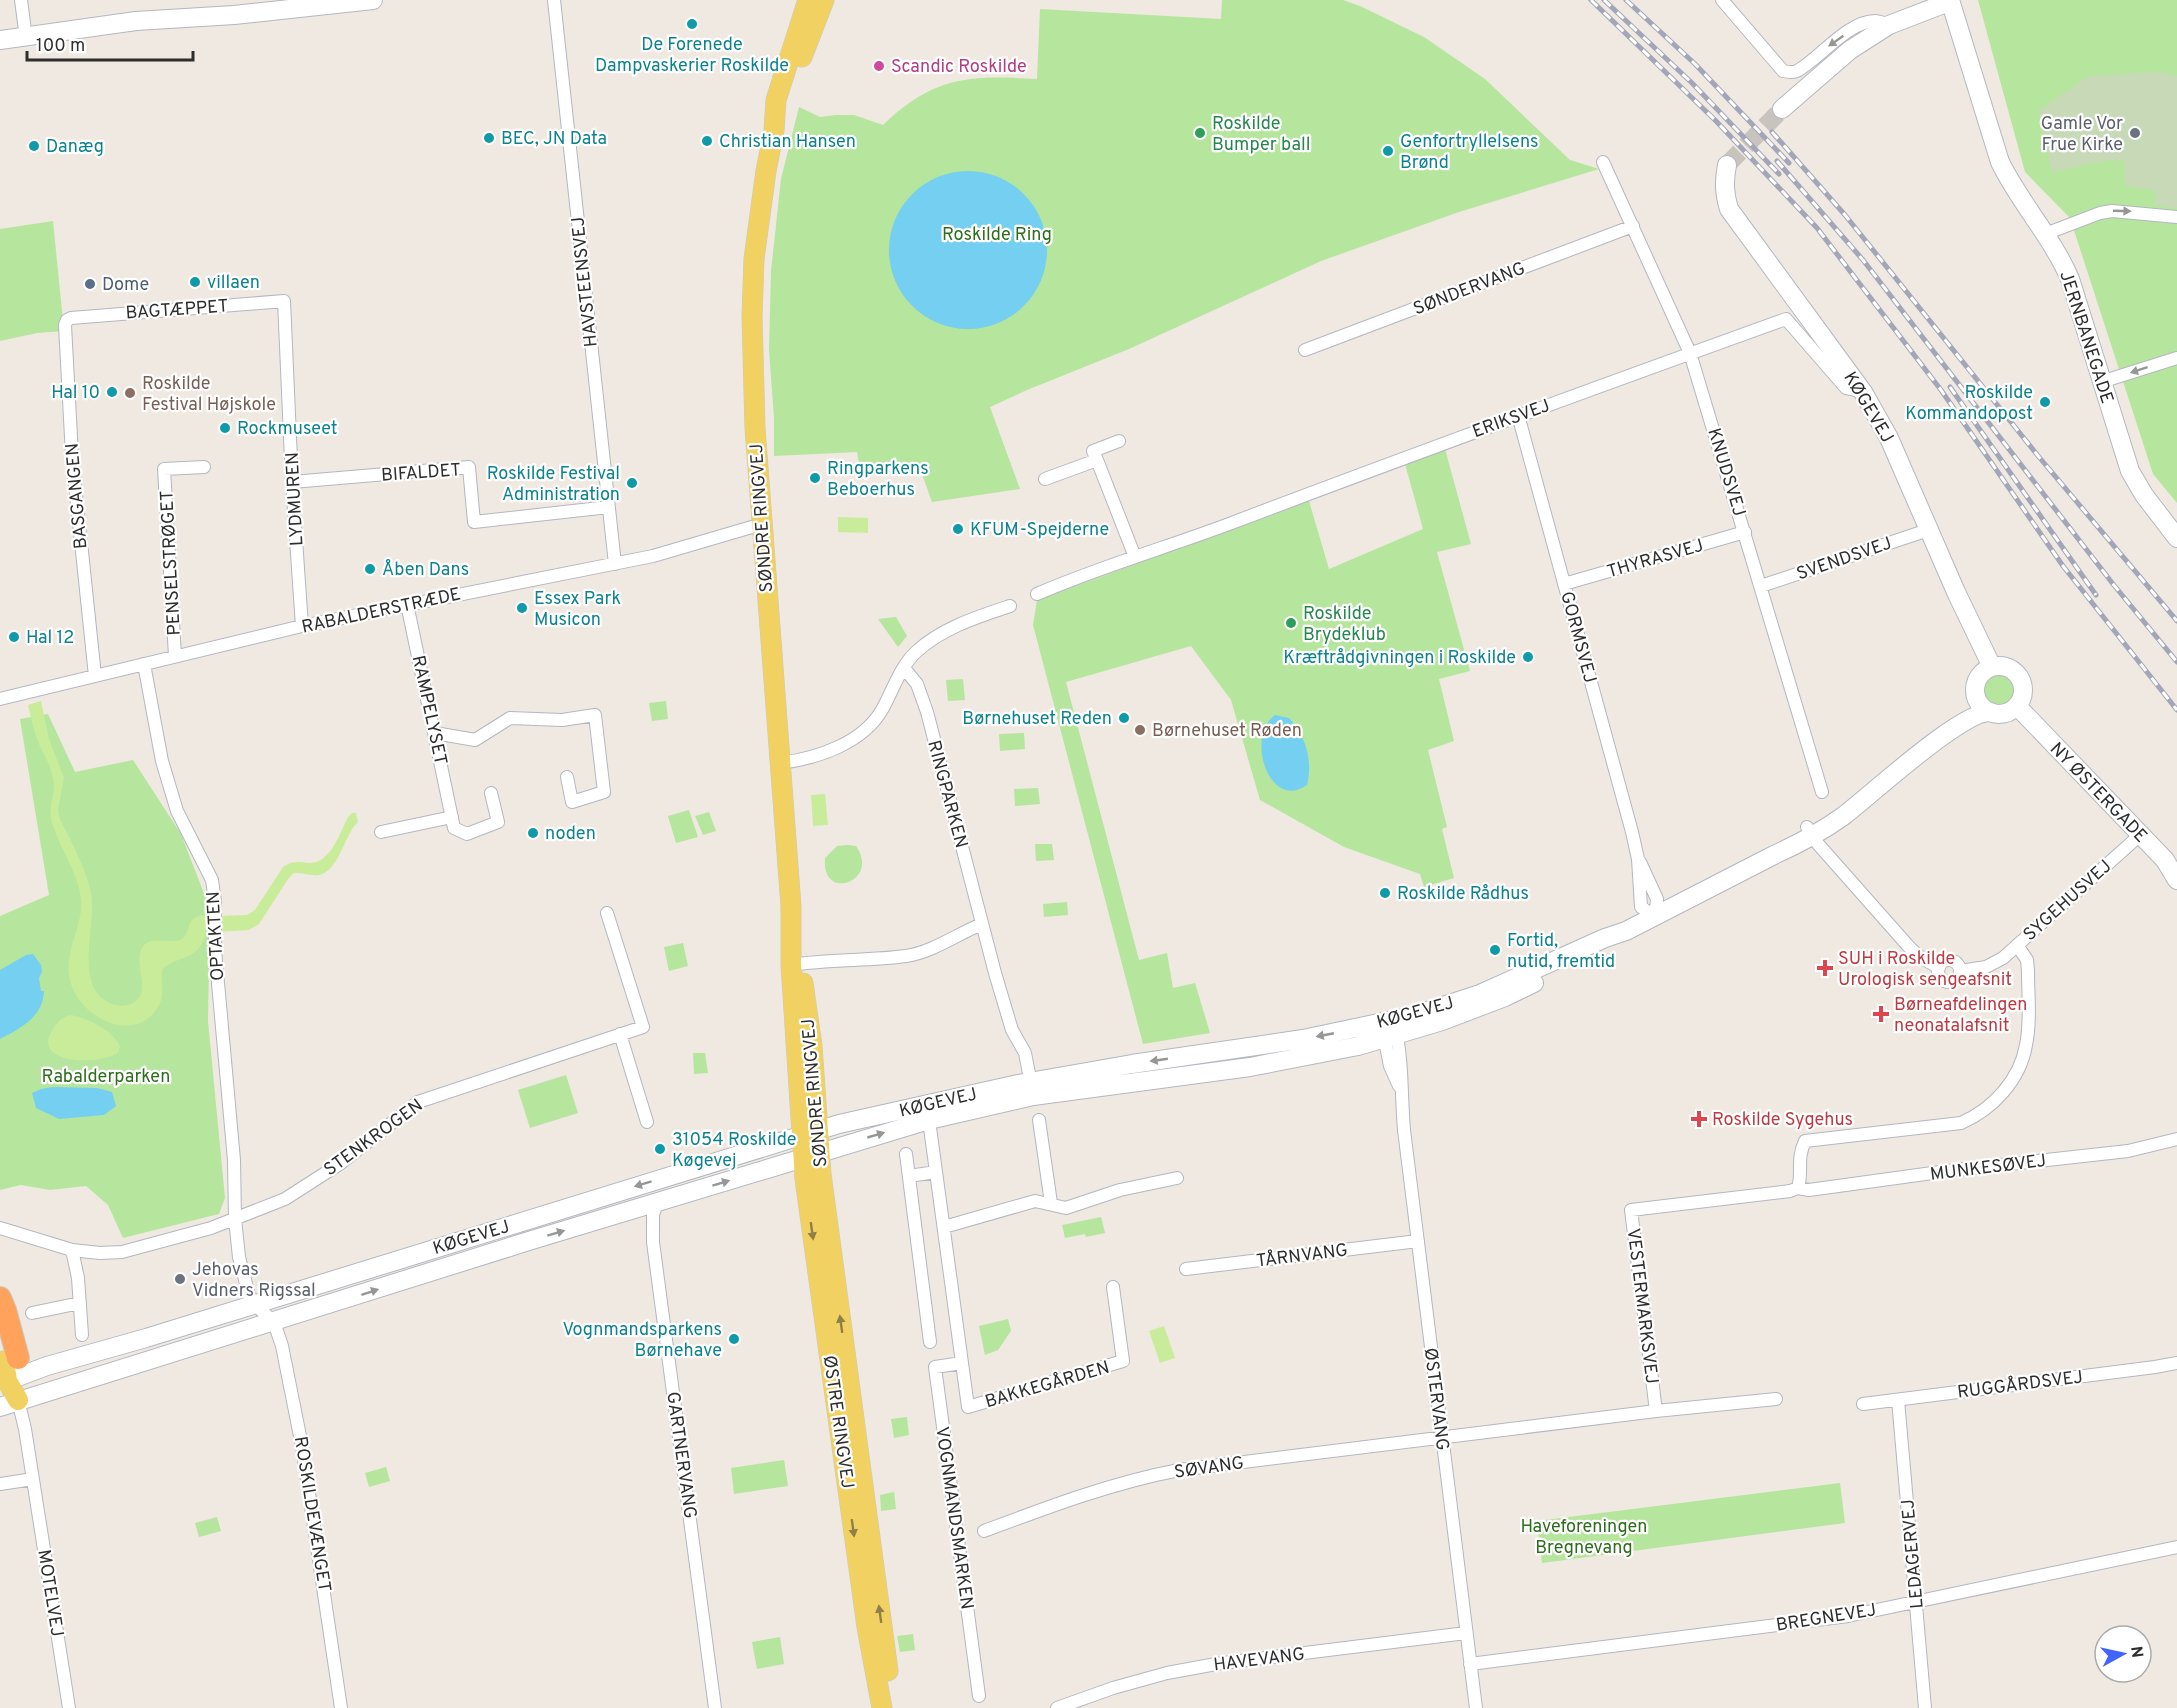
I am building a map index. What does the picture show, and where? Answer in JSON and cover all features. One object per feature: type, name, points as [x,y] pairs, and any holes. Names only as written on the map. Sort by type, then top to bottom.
[{"type":"highway","points":[[0,1298],[5,1310],[8,1379]]},
{"type":"main road","name":"SØNDRE RINGVEJ","points":[[808,0],[776,100],[774,130],[759,216],[752,304],[754,428],[810,1133]]},
{"type":"main road","name":"SØNDRE RINGVEJ","points":[[774,130],[824,0]]},
{"type":"main road","name":"ØSTRE RINGVEJ","points":[[810,1133],[867,1627],[882,1708]]},
{"type":"main road","name":"SØNDRE RINGVEJ","points":[[811,1155],[836,1280]]},
{"type":"main road","name":"ØSTRE RINGVEJ","points":[[836,1280],[893,1708]]},
{"type":"street","points":[[21,0],[26,38]]},
{"type":"street","points":[[0,40],[136,21],[234,15],[373,0]]},
{"type":"street","name":"HAVSTEENSVEJ","points":[[554,0],[615,564]]},
{"type":"street","points":[[1722,0],[1783,71],[1787,72],[1797,71],[1838,38],[1860,25],[1875,21],[1889,25]]},
{"type":"street","points":[[1782,109],[1850,50],[1889,25],[1941,5],[1945,0]]},
{"type":"street","name":"JERNBANEGADE","points":[[1950,0],[2000,162],[2008,178],[2057,250],[2070,279],[2130,471],[2136,484],[2174,528]]},
{"type":"street","name":"KNUDSVEJ","points":[[1603,162],[1690,353],[1822,792]]},
{"type":"street","name":"KØGEVEJ","points":[[1727,165],[1724,182],[1729,209],[1863,392],[1889,438],[1928,530],[1992,667]]},
{"type":"street","points":[[2045,234],[2100,213],[2112,211],[2177,217]]},
{"type":"street","name":"SØNDERVANG","points":[[1305,350],[1633,226]]},
{"type":"street","name":"BAGTÆPPET","points":[[71,318],[284,301]]},
{"type":"street","name":"LYDMUREN","points":[[284,301],[292,484],[302,626]]},
{"type":"street","name":"BASGANGEN","points":[[71,318],[65,325],[72,456],[95,676]]},
{"type":"street","name":"ERIKSVEJ","points":[[1037,594],[1072,579],[1207,532],[1518,415],[1786,319],[1846,388],[1863,392]]},
{"type":"street","points":[[2101,382],[2177,358]]},
{"type":"street","name":"GORMSVEJ","points":[[1518,415],[1638,859],[1656,899],[1655,917]]},
{"type":"street","points":[[1119,441],[1093,451],[1135,557]]},
{"type":"street","points":[[1045,479],[1097,460]]},
{"type":"street","name":"PENSELSTRØGET","points":[[176,656],[164,470],[204,467]]},
{"type":"street","name":"BIFALDET","points":[[292,484],[469,467],[474,522],[609,507]]},
{"type":"street","name":"RABALDERSTRÆDE","points":[[0,699],[302,626],[615,564],[690,546],[716,536],[762,524]]},
{"type":"street","name":"SVENDSVEJ","points":[[1761,586],[1928,530]]},
{"type":"street","name":"THYRASVEJ","points":[[1564,584],[1745,532]]},
{"type":"street","name":"RAMPELYSET","points":[[407,604],[452,817]]},
{"type":"street","points":[[781,763],[826,753],[848,743],[881,711],[913,654],[943,631],[1010,606]]},
{"type":"street","name":"OPTAKTEN","points":[[144,664],[162,761],[177,811],[212,880],[215,901],[215,950],[234,1160],[234,1219],[239,1257],[246,1286],[254,1304]]},
{"type":"street","points":[[1992,667],[2009,668],[2019,677],[2023,690],[2017,706],[2003,714],[1991,712],[1979,703],[1976,694],[1979,677],[1992,667]]},
{"type":"street","name":"RINGPARKEN","points":[[904,668],[917,684],[927,712],[982,924],[1012,1030],[1025,1053],[1032,1089]]},
{"type":"street","name":"KØGEVEJ","points":[[1936,741],[1970,705],[1976,694]]},
{"type":"street","name":"NY ØSTERGADE","points":[[2017,706],[2165,860],[2177,880]]},
{"type":"street","name":"KØGEVEJ","points":[[8,1379],[810,1133],[928,1112],[1131,1064],[1389,1029],[1626,931],[1774,855],[1810,832],[1845,815],[1936,741],[1977,715],[1991,712]]},
{"type":"street","points":[[435,733],[475,740],[510,718],[562,720],[595,716],[604,792],[572,802],[567,777]]},
{"type":"street","points":[[381,832],[452,817],[454,828],[467,834],[498,822],[491,793]]},
{"type":"street","name":"SYGEHUSVEJ","points":[[1810,832],[1910,948],[1939,968],[1940,977],[1947,982],[1956,980],[1960,971],[1978,970],[1995,964],[2140,835]]},
{"type":"street","name":"STENKROGEN","points":[[234,1219],[285,1199],[340,1163],[417,1102],[643,1027],[607,913]]},
{"type":"street","points":[[796,964],[907,956],[937,946],[982,924]]},
{"type":"street","points":[[1798,1188],[1800,1152],[1805,1141],[1960,1123],[1982,1112],[2000,1095],[2013,1079],[2027,1044],[2027,960],[2017,945]]},
{"type":"street","name":"ØSTERVANG","points":[[1389,1029],[1390,1066],[1401,1089],[1476,1708]]},
{"type":"street","points":[[620,1034],[647,1122]]},
{"type":"street","name":"KØGEVEJ","points":[[8,1379],[104,1373],[811,1155],[928,1112]]},
{"type":"street","name":"VOGNMANDSMARKEN","points":[[928,1112],[968,1407]]},
{"type":"street","points":[[1039,1120],[1051,1203]]},
{"type":"street","name":"MUNKESØVEJ","points":[[1798,1188],[1809,1190],[1947,1171],[2128,1151],[2177,1139]]},
{"type":"street","points":[[906,1154],[930,1342]]},
{"type":"street","points":[[909,1176],[936,1172]]},
{"type":"street","points":[[944,1227],[1035,1201],[1066,1208],[1120,1190],[1177,1178]]},
{"type":"street","name":"VESTERMARKSVEJ","points":[[1656,1411],[1631,1210],[1790,1191],[1798,1188]]},
{"type":"street","name":"GARTNERVANG","points":[[657,1202],[653,1214],[653,1242],[715,1708]]},
{"type":"street","points":[[0,1228],[72,1250],[100,1253],[122,1252],[234,1219]]},
{"type":"street","name":"TÅRNVANG","points":[[1186,1269],[1418,1241]]},
{"type":"street","points":[[72,1250],[78,1278],[82,1335]]},
{"type":"street","points":[[274,1322],[274,1315],[282,1306],[367,1278],[406,1257]]},
{"type":"street","name":"BAKKEGÅRDEN","points":[[968,1407],[1123,1361],[1113,1287]]},
{"type":"street","points":[[32,1313],[80,1303]]},
{"type":"street","points":[[254,1304],[274,1322]]},
{"type":"street","points":[[104,1373],[142,1352],[248,1318],[253,1312],[254,1304]]},
{"type":"street","name":"ROSKILDEVÆNGET","points":[[274,1322],[282,1346],[301,1438],[341,1708]]},
{"type":"street","points":[[8,1379],[22,1390],[28,1383],[84,1364],[122,1345]]},
{"type":"street","name":"VOGNMANDSMARKEN","points":[[962,1363],[935,1367],[979,1696]]},
{"type":"street","name":"RUGGÅRDSVEJ","points":[[1863,1404],[2177,1363]]},
{"type":"street","name":"MOTELVEJ","points":[[8,1379],[33,1479],[69,1708]]},
{"type":"street","points":[[1442,1437],[1776,1399]]},
{"type":"street","name":"LEDAGERVEJ","points":[[1898,1400],[1925,1708]]},
{"type":"street","name":"SØVANG","points":[[984,1530],[1095,1490],[1137,1478],[1179,1470],[1442,1437]]},
{"type":"street","points":[[0,1484],[33,1479]]},
{"type":"street","name":"BREGNEVEJ","points":[[1470,1664],[1848,1616],[2177,1547]]},
{"type":"street","name":"HAVEVANG","points":[[1057,1708],[1113,1688],[1167,1673],[1216,1664],[1467,1633]]},
{"type":"green space","name":"Roskilde Ring","points":[[1222,0],[1343,0],[1360,6],[1424,37],[1485,79],[1570,160],[1599,169],[1459,212],[1321,261],[1129,349],[990,407],[1020,489],[932,502],[921,471],[911,467],[860,469],[857,452],[774,456],[769,350],[771,271],[781,179],[799,107],[820,117],[854,115],[883,125],[919,97],[954,82],[992,78],[1037,79],[1040,9],[1221,19]]},
{"type":"green space","points":[[1978,0],[2177,0],[2177,503],[2153,474],[2070,218],[2025,172]]},
{"type":"green space","points":[[2159,72],[2177,76],[2177,208],[2155,205],[2155,190],[2125,186],[2124,160],[2104,161],[2052,172],[2038,111],[2089,76]]},
{"type":"green space","points":[[53,221],[64,331],[37,333],[0,341],[0,229]]},
{"type":"green space","points":[[1445,449],[1471,544],[1437,552],[1470,671],[1439,679],[1454,741],[1428,750],[1447,827],[1442,829],[1454,878],[1424,887],[1420,874],[1344,847],[1260,800],[1231,700],[1191,646],[1066,682],[1139,960],[1167,953],[1173,988],[1195,983],[1210,1033],[1143,1044],[1033,625],[1037,600],[1309,501],[1329,569],[1423,529],[1405,464]]},
{"type":"green space","points":[[838,517],[868,518],[868,533],[838,532]]},
{"type":"green space","points":[[896,617],[907,636],[898,647],[878,619]]},
{"type":"green space","points":[[1999,674],[2010,679],[2015,690],[2010,701],[1999,706],[1988,701],[1983,690],[1988,679]]},
{"type":"green space","points":[[963,679],[965,700],[948,701],[946,680]]},
{"type":"green space","points":[[41,701],[49,739],[64,778],[58,809],[59,817],[81,863],[91,893],[89,966],[96,992],[111,1004],[122,1006],[136,1001],[141,995],[140,955],[145,944],[154,941],[180,940],[186,934],[194,918],[207,915],[207,928],[200,946],[191,955],[172,962],[162,970],[161,1001],[149,1017],[138,1024],[124,1026],[98,1017],[77,997],[71,984],[69,962],[81,910],[81,899],[73,870],[52,823],[53,778],[37,739],[28,705]]},
{"type":"green space","points":[[666,701],[668,719],[652,721],[649,703]]},
{"type":"green space","name":"Rabalderparken","points":[[48,714],[75,772],[133,760],[181,834],[210,909],[208,1021],[225,1198],[219,1214],[123,1238],[108,1205],[86,1186],[50,1190],[21,1185],[0,1190],[0,916],[49,895],[20,719]]},
{"type":"green space","points":[[1024,733],[1025,749],[1000,751],[999,734]]},
{"type":"green space","points":[[1038,788],[1040,804],[1015,806],[1014,789]]},
{"type":"green space","points":[[825,794],[828,825],[813,826],[811,795]]},
{"type":"green space","points":[[689,810],[698,837],[676,843],[668,816]]},
{"type":"green space","points":[[709,812],[716,831],[703,835],[695,816]]},
{"type":"green space","points":[[352,813],[356,813],[358,822],[332,867],[319,875],[294,873],[259,924],[249,930],[217,932],[218,916],[247,915],[255,910],[283,867],[293,862],[310,863],[324,858],[334,846]]},
{"type":"green space","points":[[1035,844],[1052,844],[1054,860],[1036,861]]},
{"type":"green space","points":[[837,846],[856,846],[862,858],[861,869],[856,877],[848,882],[840,883],[832,880],[826,872],[825,858]]},
{"type":"green space","points":[[1067,902],[1068,915],[1044,917],[1043,904]]},
{"type":"green space","points":[[683,943],[688,966],[669,971],[664,947]]},
{"type":"green space","points":[[71,1015],[92,1022],[106,1030],[117,1040],[120,1046],[118,1053],[109,1057],[83,1060],[58,1056],[50,1050],[48,1041],[53,1029],[61,1020]]},
{"type":"green space","points":[[693,1053],[705,1053],[708,1073],[694,1074]]},
{"type":"green space","points":[[566,1075],[578,1113],[530,1128],[518,1090]]},
{"type":"green space","points":[[1101,1217],[1105,1233],[1065,1238],[1062,1225]]},
{"type":"green space","points":[[1008,1319],[1011,1331],[998,1350],[985,1355],[979,1326]]},
{"type":"green space","points":[[1164,1326],[1175,1358],[1160,1363],[1149,1331]]},
{"type":"green space","points":[[907,1417],[909,1435],[894,1438],[891,1419]]},
{"type":"green space","points":[[784,1460],[788,1486],[734,1494],[731,1468]]},
{"type":"green space","points":[[386,1467],[390,1481],[369,1487],[365,1473]]},
{"type":"green space","name":"Haveforeningen Bregnevang","points":[[1840,1483],[1845,1523],[1542,1563],[1537,1521]]},
{"type":"green space","points":[[894,1492],[896,1509],[881,1511],[880,1495]]},
{"type":"green space","points":[[217,1517],[221,1531],[199,1537],[195,1523]]},
{"type":"green space","points":[[913,1634],[915,1650],[900,1652],[897,1636]]},
{"type":"green space","points":[[780,1637],[784,1664],[757,1669],[752,1642]]},
{"type":"water","points":[[968,171],[998,177],[1024,194],[1041,220],[1047,250],[1041,280],[1024,306],[998,323],[968,329],[938,323],[912,306],[895,280],[889,250],[895,220],[912,194],[938,177]]},
{"type":"water","points":[[1275,715],[1289,718],[1300,733],[1307,749],[1309,776],[1307,785],[1293,791],[1282,788],[1272,780],[1262,753],[1262,739],[1266,725]]},
{"type":"water","points":[[33,954],[41,965],[42,972],[39,978],[41,991],[44,991],[40,1008],[23,1026],[0,1039],[0,970],[26,955]]},
{"type":"water","points":[[53,1087],[97,1088],[112,1092],[116,1106],[104,1115],[59,1119],[36,1108],[32,1093]]},
{"type":"tunnel","points":[[1727,165],[1782,109]]},
{"type":"railway","points":[[1591,0],[1716,121],[1817,228],[1941,390],[2063,566],[2177,710]]},
{"type":"railway","points":[[1604,0],[1692,83],[1779,174]]},
{"type":"railway","points":[[1626,0],[1695,64],[1789,163]]},
{"type":"railway","points":[[1772,132],[1845,215],[2039,457],[2177,621]]},
{"type":"railway","points":[[1777,161],[1863,260],[2113,584],[2177,662]]},
{"type":"railway","points":[[1950,387],[2096,595]]},
{"type":"place","name":"De Forenede Dampvaskerier Roskilde","points":[[692,24]]},
{"type":"place","name":"Scandic Roskilde","points":[[879,66]]},
{"type":"place","name":"Roskilde Bumper ball","points":[[1200,133]]},
{"type":"place","name":"Gamle Vor Frue Kirke","points":[[2135,133]]},
{"type":"place","name":"BEC, JN Data","points":[[489,138]]},
{"type":"place","name":"Christian Hansen","points":[[707,141]]},
{"type":"place","name":"Danæg","points":[[34,146]]},
{"type":"place","name":"Genfortryllelsens Brønd","points":[[1388,151]]},
{"type":"place","name":"villaen","points":[[195,282]]},
{"type":"place","name":"Dome","points":[[90,284]]},
{"type":"place","name":"Hal 10","points":[[112,392]]},
{"type":"place","name":"Roskilde Festival Højskole","points":[[130,393]]},
{"type":"place","name":"Roskilde Kommandopost","points":[[2045,402]]},
{"type":"place","name":"Rockmuseet","points":[[225,428]]},
{"type":"place","name":"Ringparkens Beboerhus","points":[[815,478]]},
{"type":"place","name":"Roskilde Festival Administration","points":[[632,483]]},
{"type":"place","name":"KFUM-Spejderne","points":[[958,529]]},
{"type":"place","name":"Åben Dans","points":[[370,569]]},
{"type":"place","name":"Essex Park Musicon","points":[[522,608]]},
{"type":"place","name":"Roskilde Brydeklub","points":[[1291,623]]},
{"type":"place","name":"Hal 12","points":[[14,637]]},
{"type":"place","name":"Kræftrådgivningen i Roskilde","points":[[1528,657]]},
{"type":"place","name":"Børnehuset Reden","points":[[1124,718]]},
{"type":"place","name":"Børnehuset Røden","points":[[1140,730]]},
{"type":"place","name":"noden","points":[[533,833]]},
{"type":"place","name":"Roskilde Rådhus","points":[[1385,893]]},
{"type":"place","name":"Fortid, nutid, fremtid","points":[[1495,950]]},
{"type":"place","name":"SUH i Roskilde Urologisk sengeafsnit","points":[[1825,968]]},
{"type":"place","name":"Børneafdelingen neonatalafsnit","points":[[1881,1014]]},
{"type":"place","name":"Roskilde Sygehus","points":[[1699,1119]]},
{"type":"place","name":"31054 Roskilde Køgevej","points":[[660,1149]]},
{"type":"place","name":"Jehovas Vidners Rigssal","points":[[180,1279]]},
{"type":"place","name":"Vognmandsparkens Børnehave","points":[[734,1339]]}]
